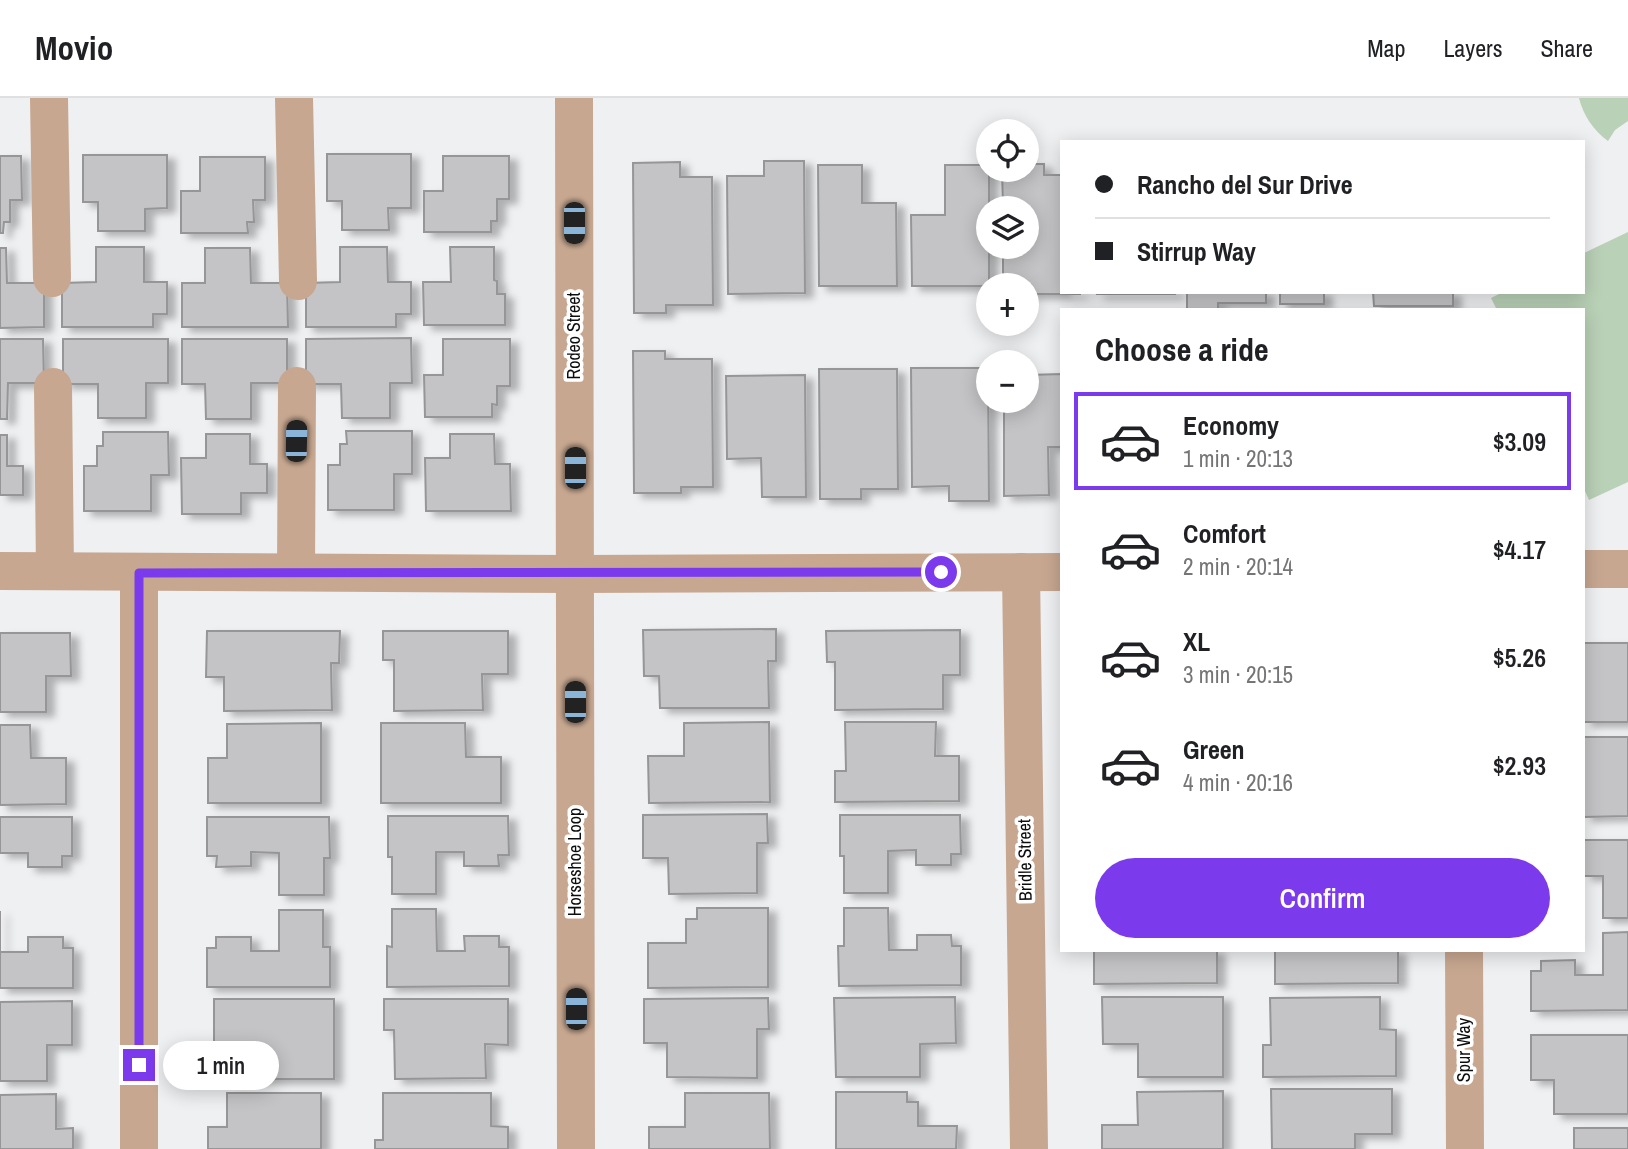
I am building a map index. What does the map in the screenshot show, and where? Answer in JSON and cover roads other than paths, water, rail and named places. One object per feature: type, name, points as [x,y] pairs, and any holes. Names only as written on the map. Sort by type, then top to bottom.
[{"type":"street","points":[[49,98],[52,278]]},
{"type":"street","points":[[294,98],[298,281]]},
{"type":"street","name":"Rodeo Street","points":[[574,98],[575,574]]},
{"type":"street","points":[[296,572],[297,386]]},
{"type":"street","points":[[53,387],[55,571]]},
{"type":"street","points":[[1585,569],[1628,569]]},
{"type":"street","points":[[0,571],[575,574],[1060,572]]},
{"type":"street","name":"Bridle Street","points":[[1021,572],[1028,1149]]},
{"type":"street","points":[[139,573],[139,1149]]},
{"type":"street","name":"Horseshoe Loop","points":[[575,574],[576,1149]]},
{"type":"street","name":"Spur Way","points":[[1464,952],[1465,1149]]}]
